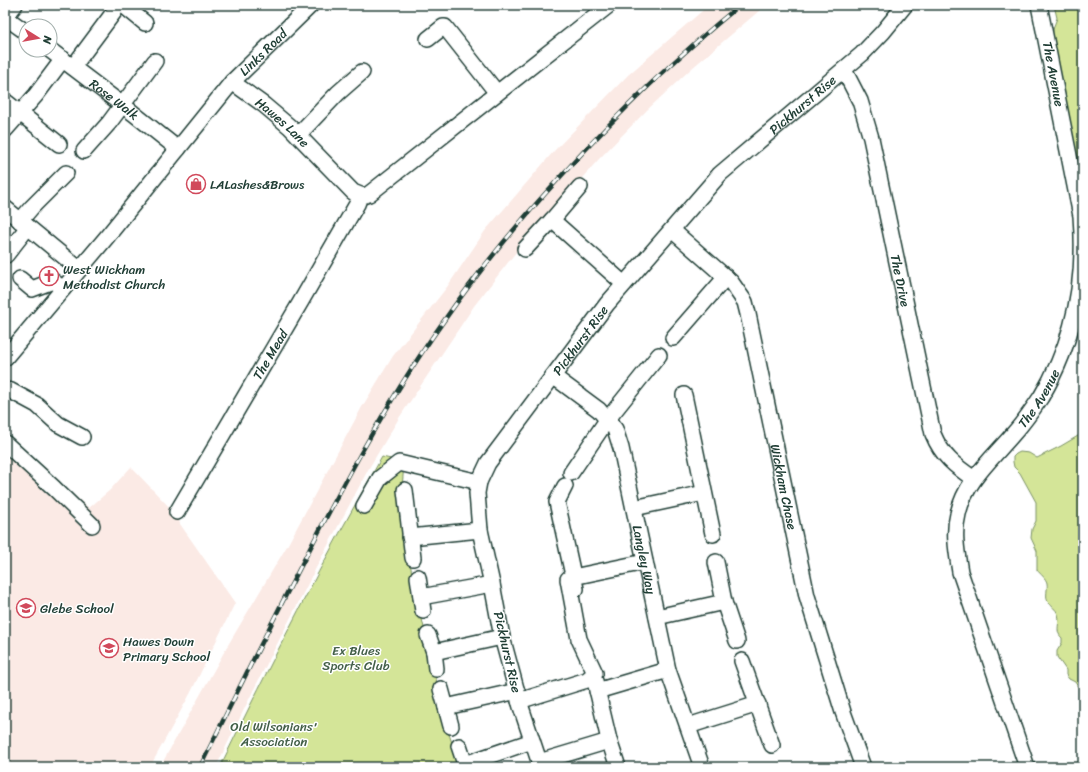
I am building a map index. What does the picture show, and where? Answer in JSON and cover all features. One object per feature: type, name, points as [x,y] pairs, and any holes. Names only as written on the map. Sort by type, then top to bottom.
[{"type":"street","points":[[15,5],[5,17],[18,26]]},
{"type":"street","points":[[5,130],[114,12],[117,5]]},
{"type":"street","points":[[123,5],[145,23]]},
{"type":"street","name":"Links Road","points":[[232,82],[311,5]]},
{"type":"street","points":[[360,196],[369,194],[609,5]]},
{"type":"street","name":"Pickhurst Rise","points":[[540,765],[518,696],[502,637],[480,530],[477,493],[479,482],[488,463],[607,304],[720,174],[844,70],[874,42],[906,5]]},
{"type":"street","name":"The Avenue","points":[[1027,767],[960,572],[956,546],[958,514],[964,496],[974,479],[1026,418],[1048,385],[1069,334],[1081,282],[1082,236],[1080,210],[1039,5]]},
{"type":"street","points":[[428,39],[445,27],[498,93]]},
{"type":"street","name":"Rose Walk","points":[[58,56],[178,149]]},
{"type":"street","points":[[84,151],[109,122],[155,61]]},
{"type":"street","name":"The Drive","points":[[844,70],[860,102],[871,138],[933,434],[937,444],[945,456],[974,479]]},
{"type":"street","points":[[298,135],[338,93],[362,72]]},
{"type":"street","points":[[5,358],[80,269],[232,82]]},
{"type":"street","name":"Hawes Lane","points":[[232,82],[264,105],[298,135],[349,188],[360,196]]},
{"type":"street","points":[[5,101],[59,144]]},
{"type":"street","points":[[6,255],[24,224],[66,173]]},
{"type":"street","points":[[526,249],[580,187]]},
{"type":"street","name":"The Mead","points":[[177,512],[300,303],[360,196]]},
{"type":"street","points":[[5,208],[80,269]]},
{"type":"street","points":[[552,220],[624,284]]},
{"type":"street","name":"Wickham Chase","points":[[672,230],[726,277],[739,293],[744,302],[748,314],[807,596],[843,712],[863,767]]},
{"type":"street","points":[[673,338],[726,277]]},
{"type":"street","points":[[20,279],[32,289],[53,281],[63,289]]},
{"type":"street","points":[[446,707],[518,696],[587,680],[595,673],[579,639],[557,502],[568,479],[608,420],[659,355]]},
{"type":"street","name":"Langley Way","points":[[553,376],[599,410],[615,429],[621,448],[668,670],[702,767]]},
{"type":"street","points":[[5,390],[37,406],[58,424],[82,437]]},
{"type":"street","points":[[684,395],[713,534]]},
{"type":"street","points":[[5,443],[92,524]]},
{"type":"street","points":[[364,506],[380,478],[399,463],[479,482]]},
{"type":"street","points":[[405,490],[413,558]]},
{"type":"street","points":[[634,508],[704,493]]},
{"type":"street","points":[[410,537],[480,530]]},
{"type":"street","points":[[570,578],[646,562]]},
{"type":"street","points":[[716,562],[724,602],[737,641]]},
{"type":"street","points":[[418,577],[422,604],[492,584]]},
{"type":"street","points":[[570,578],[582,620]]},
{"type":"street","points":[[657,617],[724,602]]},
{"type":"street","points":[[428,635],[434,652],[436,669]]},
{"type":"street","points":[[434,652],[502,637]]},
{"type":"street","points":[[742,661],[772,745]]},
{"type":"street","points":[[622,764],[609,741],[596,686],[668,670]]},
{"type":"street","points":[[441,689],[451,726]]},
{"type":"street","points":[[688,726],[758,704]]},
{"type":"street","points":[[459,746],[466,766],[532,741]]},
{"type":"street","points":[[540,765],[609,741]]},
{"type":"shaded area","points":[[709,5],[766,5],[692,68],[647,110],[599,159],[520,247],[474,306],[399,418],[369,468],[253,691],[216,767],[160,767],[228,645],[287,546],[362,407],[393,356],[447,287],[485,231],[554,151],[628,75]]},
{"type":"shaded area","name":"Hawes Down Primary School","points":[[5,436],[89,508],[110,490],[131,467],[171,509],[177,512],[180,524],[235,603],[190,694],[150,767],[5,767]]},
{"type":"green space","points":[[1054,5],[1083,5],[1083,182],[1080,165],[1076,157],[1069,130],[1070,122],[1067,115],[1053,50],[1054,40],[1052,35],[1057,18]]},
{"type":"green space","points":[[1083,433],[1083,690],[1078,687],[1075,682],[1069,679],[1066,675],[1066,670],[1057,657],[1057,651],[1062,643],[1062,638],[1058,633],[1059,617],[1047,600],[1047,583],[1037,570],[1037,551],[1031,538],[1032,529],[1036,521],[1036,502],[1020,473],[1014,467],[1013,457],[1020,452],[1029,453],[1037,458]]},
{"type":"green space","name":"Ex Blues Sports Club","points":[[382,457],[404,462],[401,504],[413,581],[449,734],[460,767],[220,767],[298,610]]},
{"type":"railway","points":[[200,767],[289,589],[361,453],[400,386],[457,303],[485,265],[530,210],[604,130],[670,66],[740,5]]},
{"type":"place","name":"LALashes&Brows","points":[[196,184]]},
{"type":"place","name":"West Wickham Methodist Church","points":[[49,276]]},
{"type":"place","name":"Glebe School","points":[[26,608]]},
{"type":"place","name":"Hawes Down Primary School","points":[[109,648]]},
{"type":"park label","name":"Old Wilsonians' Association","points":[[274,734]]}]
